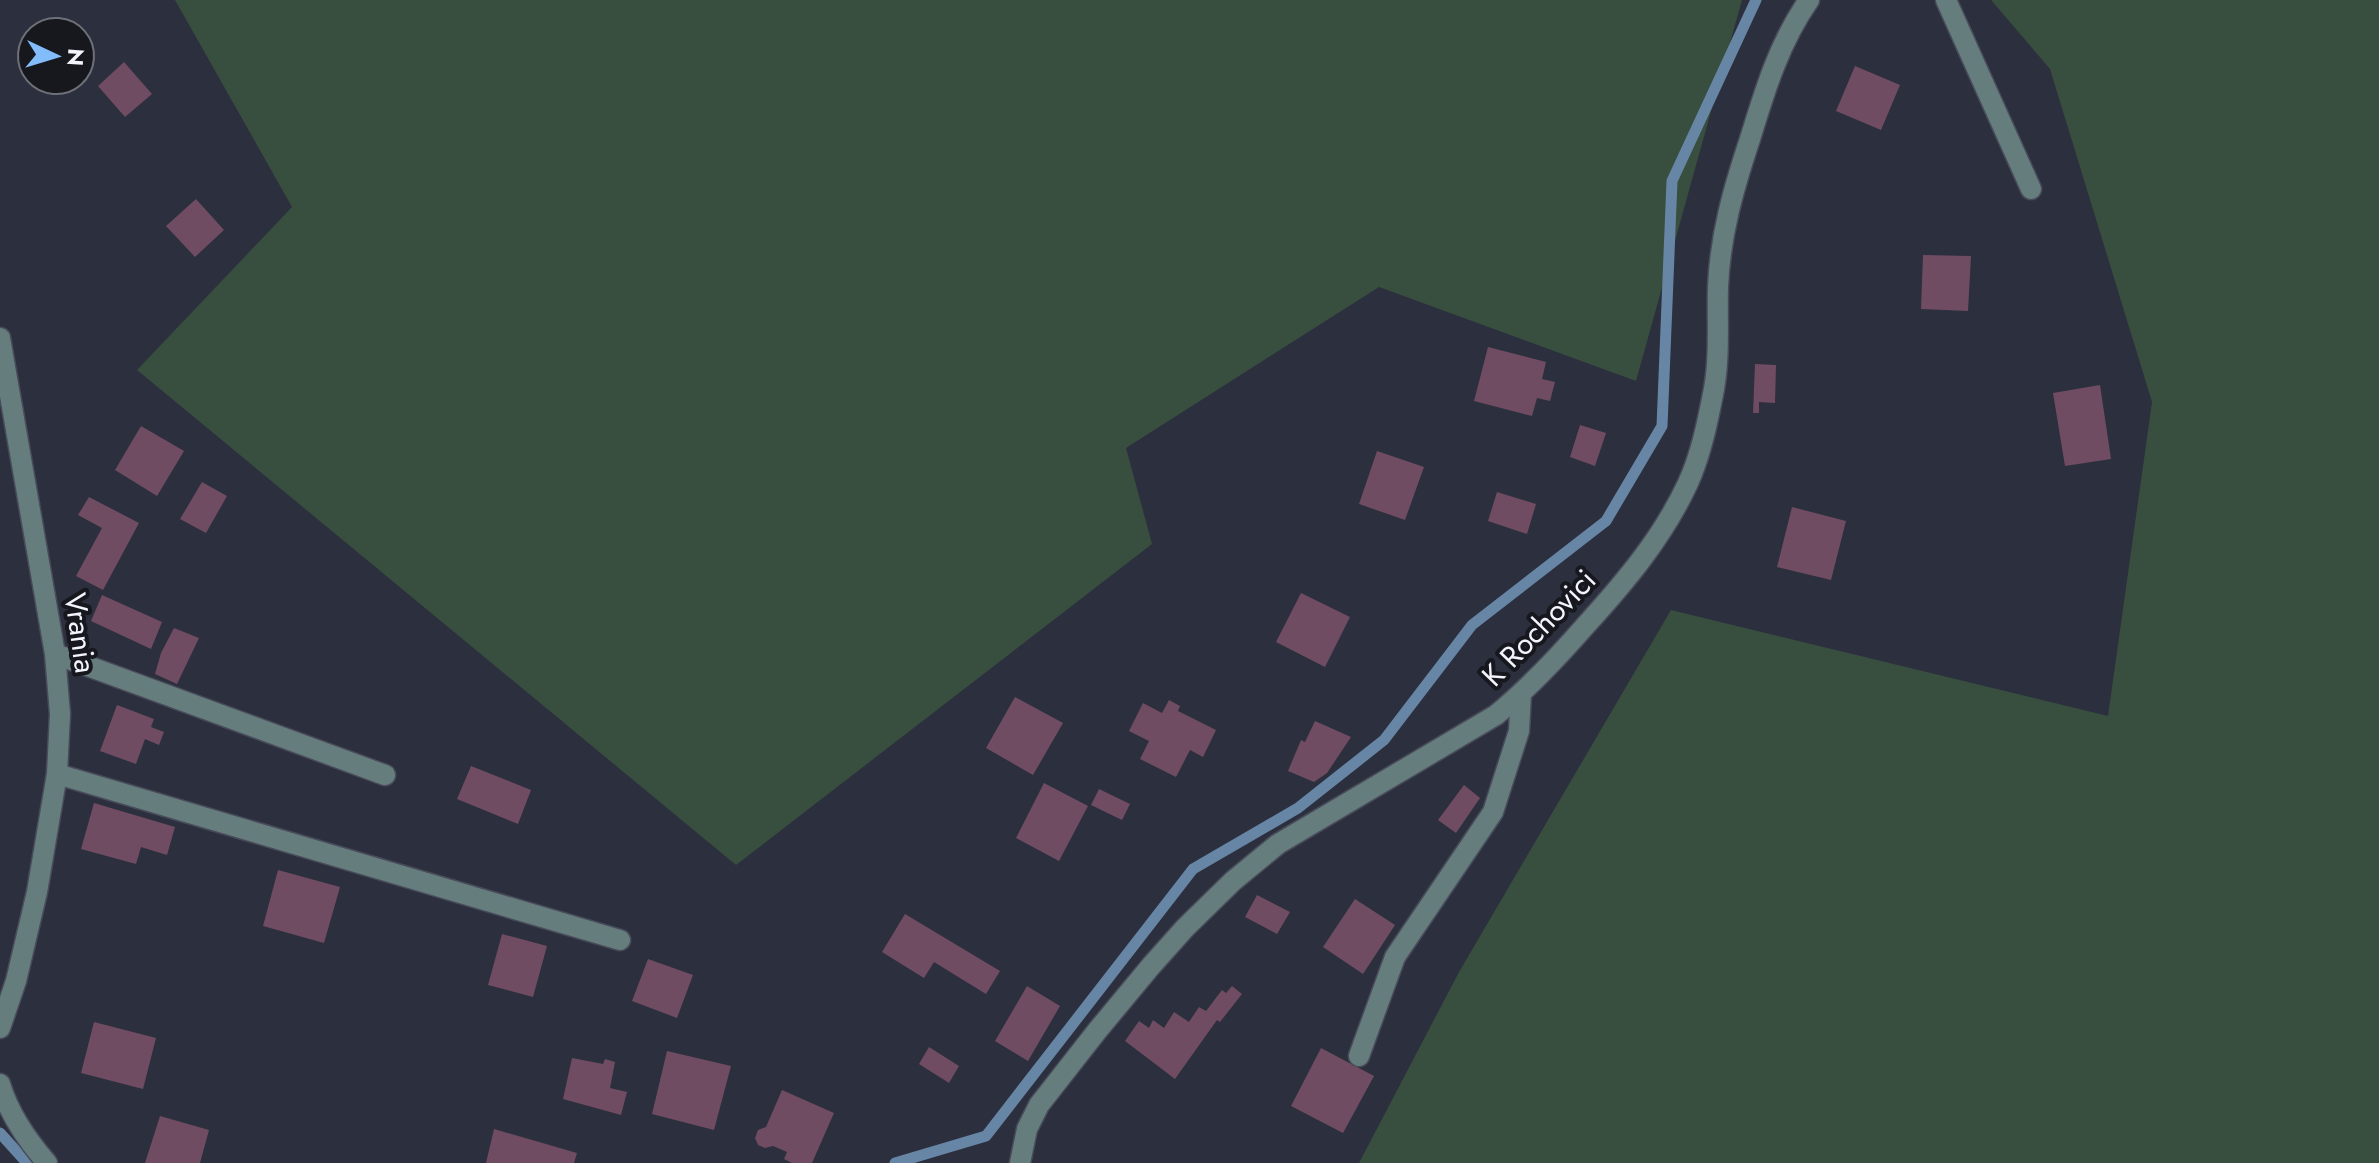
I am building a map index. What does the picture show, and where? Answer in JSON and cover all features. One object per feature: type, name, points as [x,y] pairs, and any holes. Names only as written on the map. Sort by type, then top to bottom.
[{"type":"street","name":"K Rochovici","points":[[1020,1163],[1027,1129],[1039,1105],[1151,966],[1233,881],[1278,844],[1496,715],[1566,649],[1643,560],[1672,515],[1690,479],[1703,435],[1719,357],[1718,287],[1722,241],[1732,196],[1769,78],[1784,40],[1809,0]]},
{"type":"street","points":[[1946,0],[2031,189]]},
{"type":"street","name":"Vrania","points":[[0,338],[55,654],[60,714],[57,774],[37,892],[16,981],[0,1028]]},
{"type":"street","points":[[55,654],[385,775]]},
{"type":"street","points":[[1359,1056],[1395,957],[1493,812],[1519,731],[1521,694]]},
{"type":"street","points":[[57,774],[620,940]]},
{"type":"street","points":[[0,1084],[13,1117],[47,1163]]},
{"type":"green space","points":[[175,0],[1742,0],[1636,381],[1379,287],[1126,448],[1152,544],[736,865],[137,370],[292,207]]},
{"type":"green space","points":[[1991,0],[2379,0],[2379,1163],[1359,1163],[1459,972],[1671,610],[2108,716],[2152,402],[2050,69]]},
{"type":"building","points":[[124,62],[152,94],[125,117],[98,86]]},
{"type":"building","points":[[1855,66],[1900,85],[1881,130],[1836,111]]},
{"type":"building","points":[[196,199],[224,230],[195,257],[166,226]]},
{"type":"building","points":[[1923,255],[1971,256],[1968,311],[1921,309]]},
{"type":"building","points":[[1488,347],[1546,362],[1542,379],[1555,382],[1550,401],[1537,398],[1532,416],[1474,401]]},
{"type":"building","points":[[1755,364],[1776,365],[1775,403],[1759,402],[1759,413],[1753,413]]},
{"type":"building","points":[[2100,385],[2111,459],[2065,466],[2053,393]]},
{"type":"building","points":[[1580,425],[1606,433],[1595,466],[1570,457]]},
{"type":"building","points":[[141,426],[184,451],[157,496],[115,470]]},
{"type":"building","points":[[1377,451],[1424,467],[1405,520],[1359,504]]},
{"type":"building","points":[[202,482],[227,496],[206,533],[180,519]]},
{"type":"building","points":[[1497,492],[1536,504],[1527,534],[1488,521]]},
{"type":"building","points":[[89,497],[139,523],[103,590],[76,576],[102,528],[78,515]]},
{"type":"building","points":[[1792,507],[1846,521],[1831,580],[1777,567]]},
{"type":"building","points":[[1301,593],[1350,617],[1325,667],[1276,642]]},
{"type":"building","points":[[102,595],[162,622],[151,649],[91,621]]},
{"type":"building","points":[[174,628],[199,638],[177,684],[155,674],[161,653]]},
{"type":"building","points":[[1015,697],[1063,723],[1033,775],[986,748]]},
{"type":"building","points":[[1169,700],[1180,706],[1178,711],[1216,730],[1203,757],[1190,750],[1176,777],[1140,759],[1149,741],[1129,731],[1143,703],[1162,713]]},
{"type":"building","points":[[117,705],[154,719],[151,727],[164,732],[159,745],[145,739],[136,764],[100,751]]},
{"type":"building","points":[[1315,721],[1351,737],[1327,773],[1314,782],[1288,771],[1301,740],[1305,742]]},
{"type":"building","points":[[471,766],[531,790],[518,824],[457,799]]},
{"type":"building","points":[[1044,783],[1088,806],[1059,861],[1016,838]]},
{"type":"building","points":[[1464,785],[1480,798],[1456,833],[1438,820]]},
{"type":"building","points":[[1099,789],[1130,804],[1122,820],[1091,805]]},
{"type":"building","points":[[94,803],[175,827],[167,855],[141,847],[136,864],[81,849]]},
{"type":"building","points":[[278,870],[340,887],[324,943],[263,926]]},
{"type":"building","points":[[1257,895],[1290,912],[1277,934],[1245,917]]},
{"type":"building","points":[[1355,899],[1395,925],[1363,974],[1323,947]]},
{"type":"building","points":[[905,914],[1000,971],[986,994],[934,962],[924,978],[882,952]]},
{"type":"building","points":[[502,934],[547,946],[533,997],[488,985]]},
{"type":"building","points":[[648,959],[693,975],[677,1018],[632,1001]]},
{"type":"building","points":[[1027,986],[1060,1006],[1028,1061],[995,1041]]},
{"type":"building","points":[[1232,986],[1242,994],[1220,1022],[1217,1020],[1175,1079],[1125,1041],[1139,1021],[1149,1028],[1153,1020],[1164,1028],[1174,1012],[1189,1022],[1199,1007],[1206,1011],[1222,990],[1226,993]]},
{"type":"building","points":[[94,1022],[156,1038],[143,1089],[81,1073]]},
{"type":"building","points":[[929,1047],[959,1066],[949,1083],[919,1064]]},
{"type":"building","points":[[1321,1048],[1374,1076],[1343,1133],[1291,1106]]},
{"type":"building","points":[[667,1051],[731,1066],[714,1130],[652,1114]]},
{"type":"building","points":[[572,1058],[603,1064],[605,1059],[615,1062],[610,1088],[627,1092],[621,1115],[563,1099]]},
{"type":"building","points":[[782,1090],[834,1113],[812,1163],[792,1163],[784,1159],[787,1152],[773,1146],[765,1148],[758,1145],[755,1138],[758,1130],[766,1127]]},
{"type":"building","points":[[160,1116],[209,1130],[200,1163],[145,1163]]},
{"type":"building","points":[[494,1129],[577,1153],[574,1163],[486,1163]]},
{"type":"waterway","points":[[895,1163],[986,1136],[1193,869],[1298,808],[1384,740],[1472,625],[1606,521],[1662,426],[1672,181],[1756,0]]},
{"type":"waterway","points":[[0,1133],[27,1163]]}]
